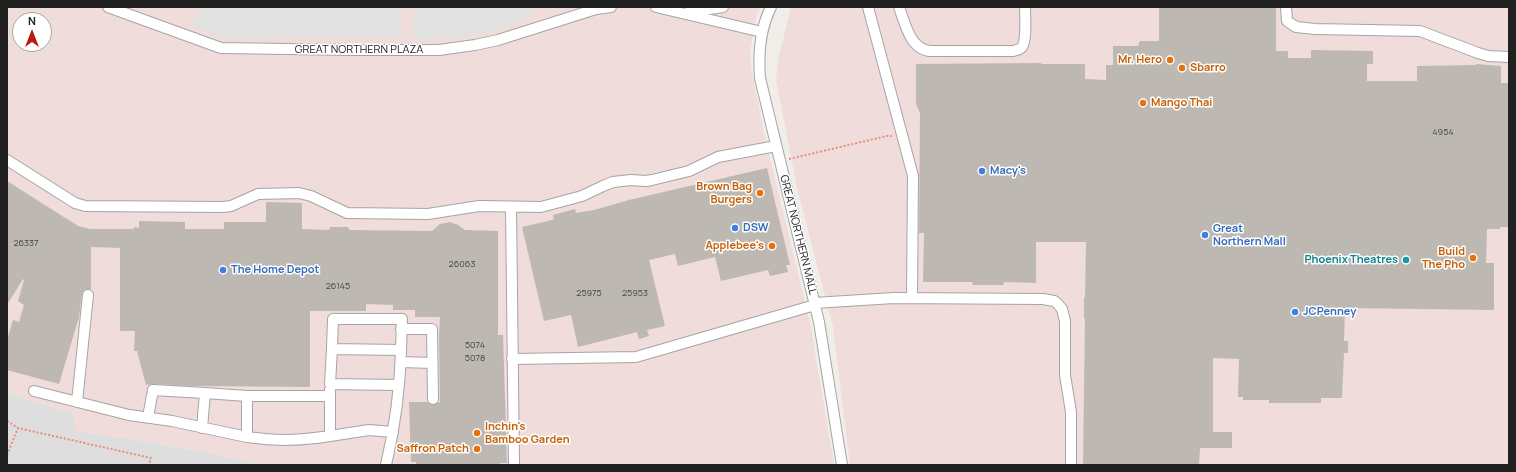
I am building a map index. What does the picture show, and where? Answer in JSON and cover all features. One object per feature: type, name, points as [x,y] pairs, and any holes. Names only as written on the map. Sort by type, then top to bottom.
[{"type":"street","name":"GREAT NORTHERN PLAZA","points":[[108,7],[221,48],[353,50],[439,50],[475,45],[498,40],[596,9],[611,7]]},
{"type":"street","points":[[656,7],[684,12],[762,32]]},
{"type":"street","points":[[684,12],[723,7]]},
{"type":"street","name":"GREAT NORTHERN MALL","points":[[771,7],[762,32],[759,54],[760,78],[821,331],[842,465]]},
{"type":"street","points":[[868,7],[914,181],[912,298]]},
{"type":"street","points":[[899,7],[912,38],[917,45],[924,50],[1013,51],[1020,49],[1024,43],[1025,7]]},
{"type":"street","points":[[1286,7],[1287,21],[1296,27],[1320,29],[1420,31],[1488,56],[1509,57]]},
{"type":"street","points":[[7,160],[75,203],[86,206],[226,207],[258,194],[274,193],[307,195],[351,214],[423,214],[442,213],[479,206],[544,206],[582,196],[613,182],[652,180],[689,171],[718,157],[776,146]]},
{"type":"street","points":[[510,207],[514,465]]},
{"type":"street","points":[[77,402],[88,295]]},
{"type":"street","points":[[512,359],[636,357],[814,304],[912,298],[1054,300],[1060,306],[1066,321],[1066,375],[1071,412],[1071,465]]},
{"type":"street","points":[[330,436],[330,384],[333,319],[402,319],[399,385],[393,432],[386,465]]},
{"type":"street","points":[[402,329],[432,329],[433,399]]},
{"type":"street","points":[[332,349],[401,350]]},
{"type":"street","points":[[401,362],[432,363]]},
{"type":"street","points":[[330,384],[399,385]]},
{"type":"street","points":[[148,417],[153,390],[247,396],[330,396]]},
{"type":"street","points":[[34,391],[129,415],[148,417],[246,437],[298,440],[368,430],[393,432]]},
{"type":"street","points":[[202,428],[205,393]]},
{"type":"street","points":[[246,437],[247,396]]},
{"type":"path","points":[[780,161],[887,136],[902,134]]},
{"type":"path","points":[[7,421],[18,428],[151,458],[149,465]]},
{"type":"path","points":[[7,455],[18,428]]},
{"type":"shaded area","points":[[7,7],[761,7],[757,14],[750,52],[751,68],[765,137],[810,322],[834,465],[263,465],[131,439],[76,431],[73,412],[33,402],[7,391]]},
{"type":"shaded area","points":[[263,7],[399,7],[399,34],[392,38],[224,38],[192,26],[203,8],[262,9]]},
{"type":"shaded area","points":[[414,7],[532,7],[532,17],[502,28],[464,37],[419,40],[414,36]]},
{"type":"shaded area","points":[[791,7],[1509,7],[1509,465],[850,465],[833,327],[797,188],[776,80],[778,60]]},
{"type":"shaded area","points":[[7,391],[33,402],[73,412],[76,431],[131,439],[263,465],[7,465]]},
{"type":"building","name":"Great Northern Mall","points":[[1159,7],[1276,7],[1276,51],[1288,51],[1288,58],[1311,58],[1311,50],[1373,51],[1373,64],[1367,64],[1367,81],[1417,81],[1417,66],[1476,64],[1501,66],[1501,83],[1509,83],[1509,227],[1487,229],[1486,263],[1494,263],[1494,310],[1345,308],[1344,341],[1348,341],[1348,353],[1344,353],[1342,398],[1321,398],[1321,403],[1269,403],[1269,400],[1243,400],[1243,397],[1238,397],[1239,359],[1213,358],[1213,432],[1232,432],[1232,448],[1200,448],[1199,465],[1083,465],[1084,297],[1086,242],[1036,242],[1036,283],[1004,282],[1003,285],[973,285],[972,282],[923,282],[924,233],[919,233],[920,113],[916,104],[916,64],[1085,64],[1085,79],[1106,80],[1106,65],[1113,65],[1113,46],[1138,46],[1140,41],[1159,41]]},
{"type":"building","points":[[767,168],[790,265],[786,265],[788,272],[770,276],[768,270],[721,281],[715,257],[678,266],[675,254],[649,260],[665,326],[647,330],[649,336],[639,339],[637,332],[578,347],[571,315],[544,321],[522,227],[554,219],[553,215],[575,209],[576,213],[594,210],[629,200]]},
{"type":"building","points":[[7,181],[78,226],[90,229],[134,229],[134,227],[139,228],[139,221],[185,222],[185,229],[224,229],[224,222],[266,222],[266,202],[302,203],[302,229],[329,230],[330,227],[347,227],[349,230],[432,231],[440,224],[450,222],[465,230],[498,231],[498,335],[503,335],[507,463],[500,463],[500,465],[416,465],[416,462],[411,462],[409,402],[427,402],[433,405],[440,402],[440,317],[415,317],[415,310],[393,310],[393,305],[366,304],[366,311],[310,311],[310,387],[146,385],[137,351],[134,351],[135,331],[120,331],[120,248],[91,247],[91,289],[85,289],[82,294],[79,317],[59,384],[7,370],[7,340],[13,320],[19,322],[24,305],[18,301],[24,280],[23,279],[7,305]]},
{"type":"place","name":"Mr. Hero","points":[[1170,60]]},
{"type":"place","name":"Sbarro","points":[[1182,68]]},
{"type":"place","name":"Mango Thai","points":[[1143,103]]},
{"type":"place","name":"Macy's","points":[[982,171]]},
{"type":"place","name":"Brown Bag Burgers","points":[[760,193]]},
{"type":"place","name":"DSW","points":[[735,228]]},
{"type":"place","name":"Great Northern Mall","points":[[1205,235]]},
{"type":"place","name":"Applebee's","points":[[772,246]]},
{"type":"place","name":"Build The Pho","points":[[1473,258]]},
{"type":"place","name":"Phoenix Theatres","points":[[1406,260]]},
{"type":"place","name":"The Home Depot","points":[[223,270]]},
{"type":"place","name":"JCPenney","points":[[1295,312]]},
{"type":"place","name":"Inchin's Bamboo Garden","points":[[477,433]]},
{"type":"place","name":"Saffron Patch","points":[[477,449]]}]
